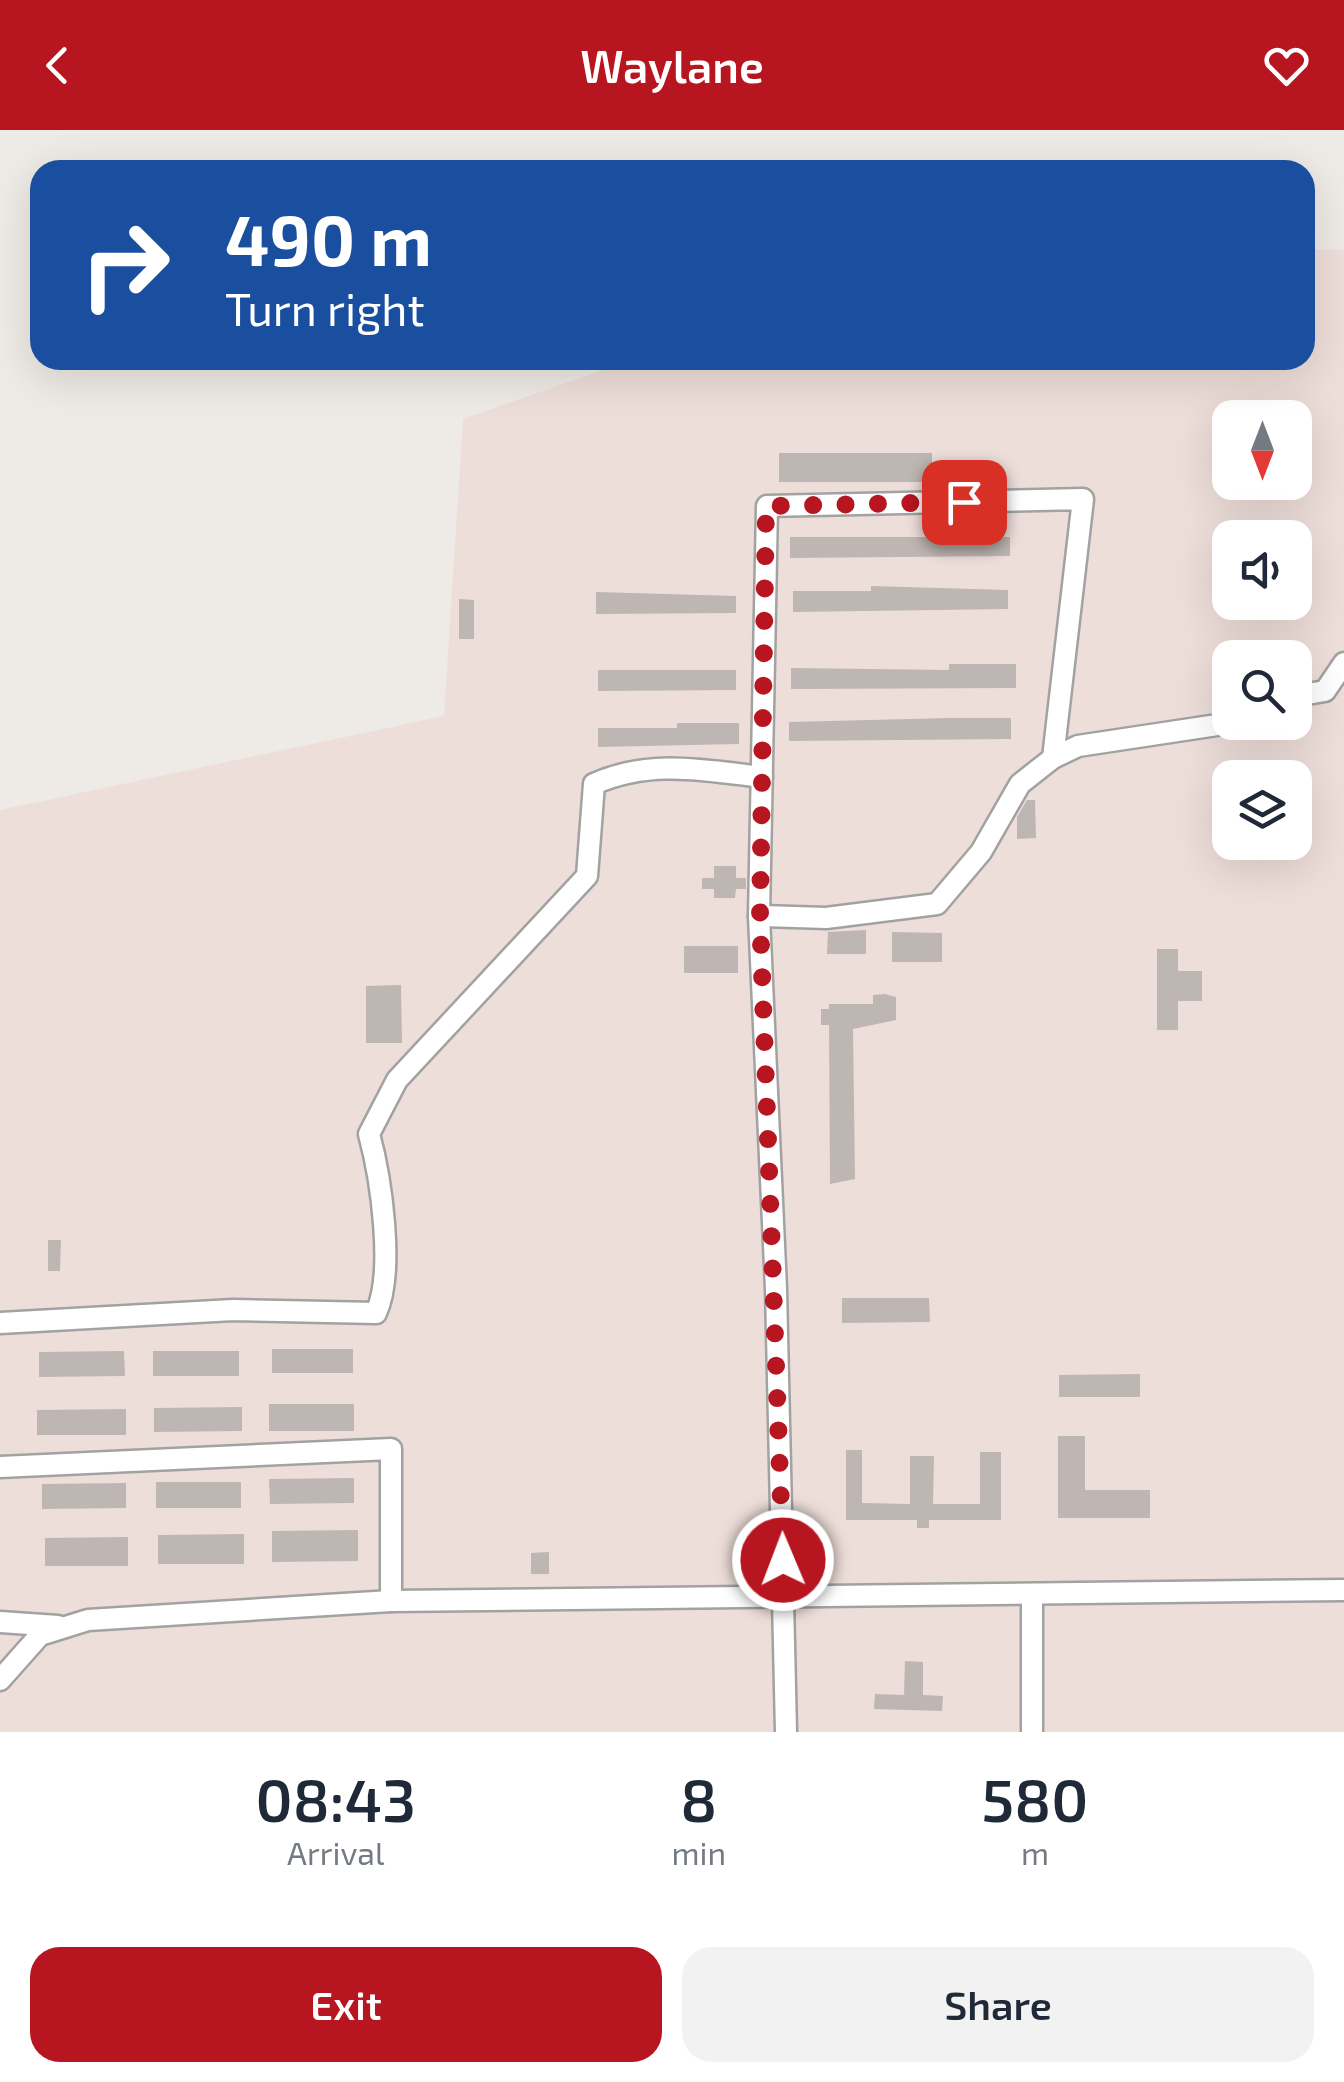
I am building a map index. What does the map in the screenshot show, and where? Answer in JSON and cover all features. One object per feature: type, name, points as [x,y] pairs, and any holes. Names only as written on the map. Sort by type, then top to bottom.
[{"type":"street","points":[[786,1732],[776,1289],[760,916],[766,506],[1083,499],[1053,758]]},
{"type":"street","points":[[1312,693],[1325,691],[1344,664]]},
{"type":"street","points":[[760,916],[826,918],[938,904],[981,852],[1020,784],[1053,758],[1078,746],[1212,726]]},
{"type":"street","points":[[0,1323],[233,1310],[376,1313],[386,1293],[378,1165],[370,1134],[397,1080],[587,876],[594,784],[615,774],[676,766],[762,777]]},
{"type":"street","points":[[0,1467],[390,1449],[391,1601]]},
{"type":"street","points":[[0,1680],[40,1635],[88,1620],[391,1601],[1344,1590]]},
{"type":"street","points":[[1032,1594],[1032,1732]]},
{"type":"street","points":[[0,1622],[67,1627]]},
{"type":"shaded area","points":[[1315,249],[1344,250],[1344,1732],[0,1732],[0,810],[444,716],[463,419],[603,370],[1315,370]]},
{"type":"building","points":[[779,453],[932,453],[932,482],[779,482]]},
{"type":"building","points":[[790,537],[1010,537],[1010,556],[790,558]]},
{"type":"building","points":[[871,586],[1008,590],[1008,609],[793,612],[793,591],[871,591]]},
{"type":"building","points":[[596,592],[736,596],[736,613],[596,614]]},
{"type":"building","points":[[459,599],[474,600],[474,639],[459,639]]},
{"type":"building","points":[[949,664],[1016,664],[1016,688],[791,689],[791,668],[949,670]]},
{"type":"building","points":[[598,670],[736,670],[736,690],[598,691]]},
{"type":"building","points":[[1011,718],[1011,739],[789,741],[789,722]]},
{"type":"building","points":[[677,723],[739,723],[739,744],[598,747],[598,728],[677,728]]},
{"type":"building","points":[[1027,800],[1035,800],[1036,838],[1017,839],[1017,817]]},
{"type":"building","points":[[714,866],[736,866],[736,878],[746,878],[746,889],[736,889],[735,898],[714,898],[714,889],[702,889],[702,878],[714,878]]},
{"type":"building","points":[[866,930],[866,954],[827,954],[828,932]]},
{"type":"building","points":[[892,932],[942,933],[942,962],[892,962]]},
{"type":"building","points":[[684,946],[738,946],[738,973],[684,973]]},
{"type":"building","points":[[1157,949],[1178,949],[1178,971],[1202,971],[1202,1001],[1178,1001],[1178,1030],[1157,1030]]},
{"type":"building","points":[[401,985],[402,1043],[366,1043],[366,986]]},
{"type":"building","points":[[873,995],[896,997],[896,1020],[853,1029],[855,1179],[830,1184],[829,1025],[821,1025],[821,1009],[829,1009],[829,1004],[873,1004]]},
{"type":"building","points":[[48,1240],[61,1240],[60,1271],[48,1271]]},
{"type":"building","points":[[842,1298],[929,1298],[930,1322],[842,1323]]},
{"type":"building","points":[[272,1349],[353,1349],[353,1373],[272,1373]]},
{"type":"building","points":[[124,1351],[125,1376],[39,1377],[39,1352]]},
{"type":"building","points":[[153,1351],[239,1351],[239,1376],[153,1376]]},
{"type":"building","points":[[1140,1374],[1140,1397],[1059,1397],[1059,1375]]},
{"type":"building","points":[[269,1404],[354,1404],[354,1431],[269,1431]]},
{"type":"building","points":[[242,1407],[242,1431],[154,1432],[154,1408]]},
{"type":"building","points":[[126,1409],[126,1435],[37,1435],[37,1410]]},
{"type":"building","points":[[1058,1436],[1085,1436],[1085,1490],[1150,1490],[1150,1518],[1058,1518]]},
{"type":"building","points":[[846,1450],[862,1450],[862,1503],[910,1504],[910,1456],[934,1456],[933,1504],[980,1504],[980,1452],[1001,1452],[1001,1520],[929,1520],[929,1528],[917,1528],[917,1520],[846,1520]]},
{"type":"building","points":[[354,1478],[354,1503],[270,1504],[269,1479]]},
{"type":"building","points":[[156,1482],[241,1482],[241,1508],[156,1508]]},
{"type":"building","points":[[126,1483],[126,1508],[42,1509],[42,1484]]},
{"type":"building","points":[[358,1530],[358,1561],[272,1562],[272,1531]]},
{"type":"building","points":[[244,1534],[244,1564],[158,1564],[158,1535]]},
{"type":"building","points":[[128,1537],[128,1566],[45,1566],[45,1538]]},
{"type":"building","points":[[549,1552],[549,1574],[531,1574],[531,1553]]},
{"type":"building","points":[[905,1661],[923,1662],[923,1695],[943,1696],[942,1711],[874,1709],[875,1694],[904,1695]]},
{"type":"route","points":[[783,1560],[760,916],[766,506],[964,502]]}]
